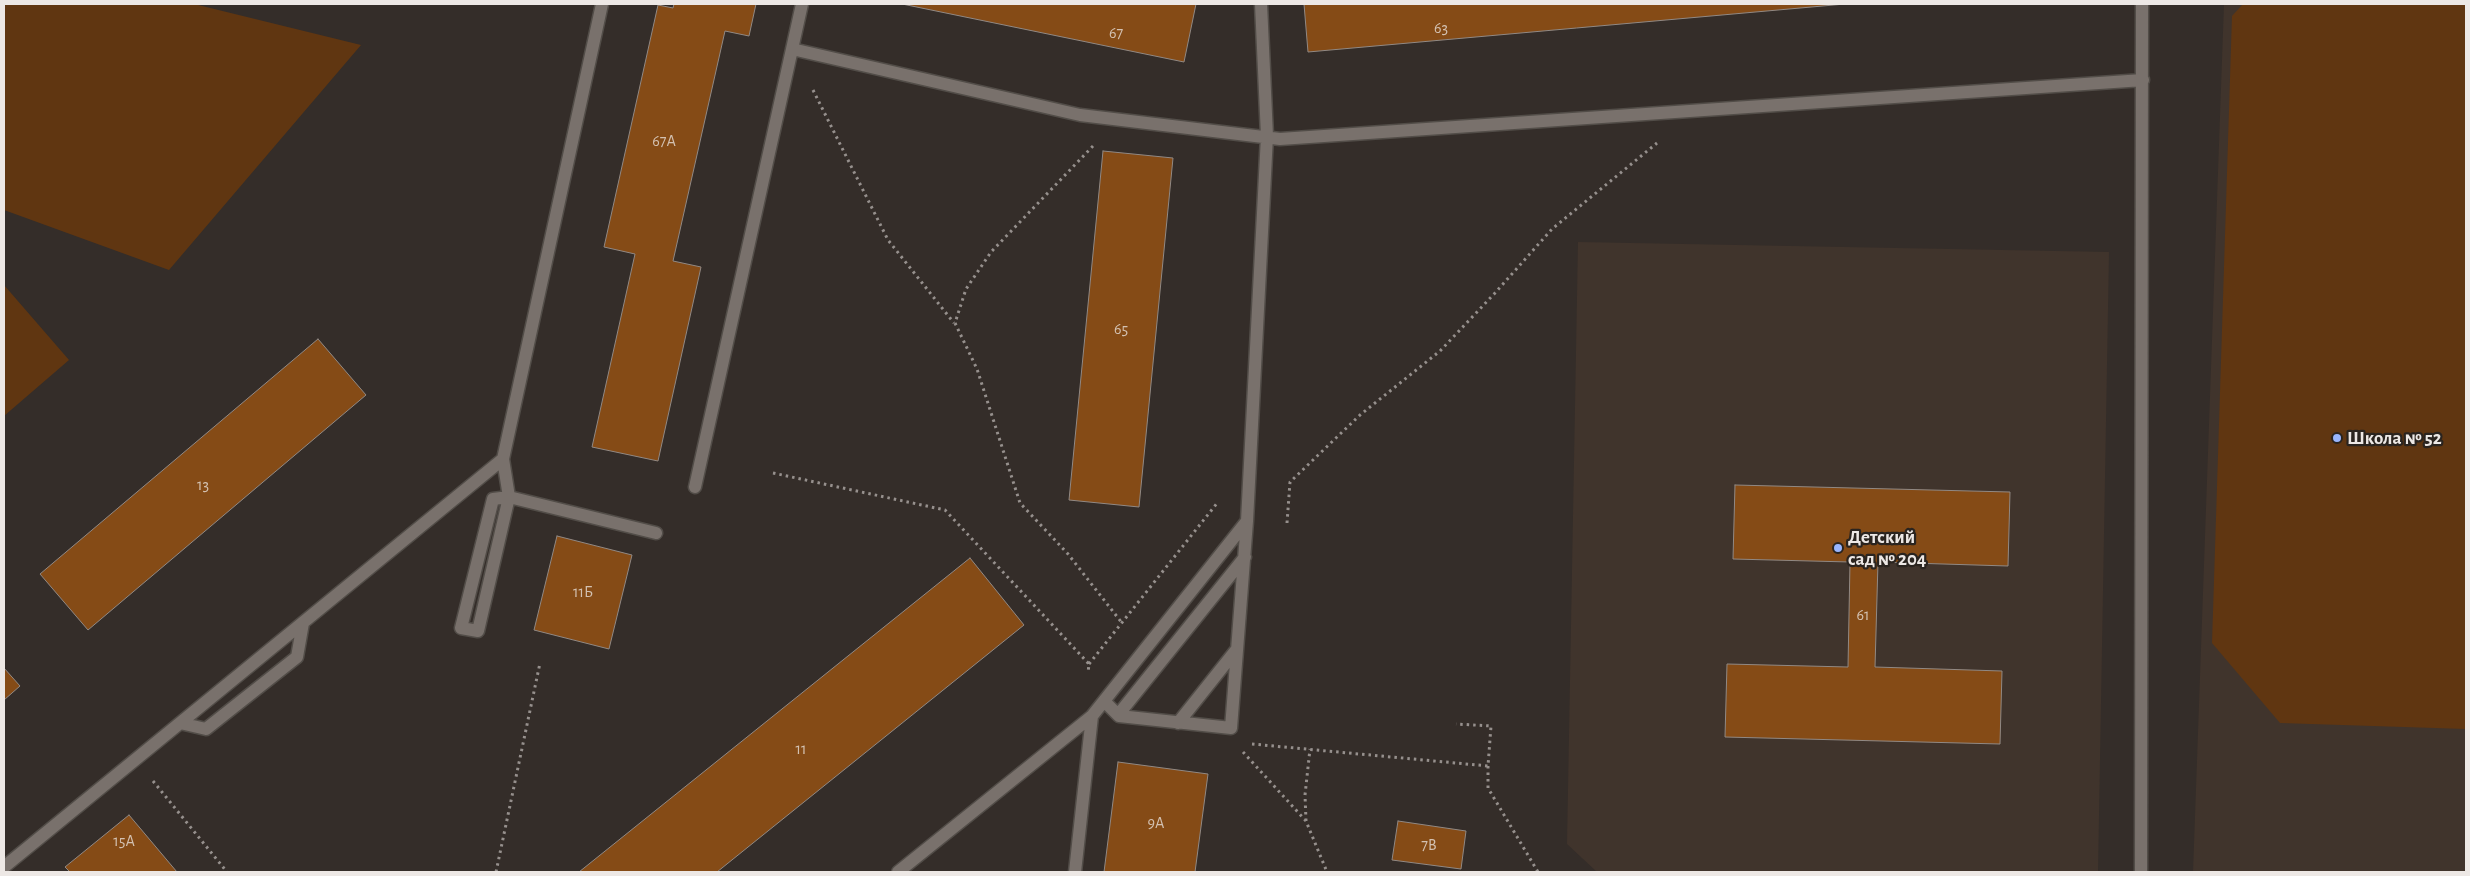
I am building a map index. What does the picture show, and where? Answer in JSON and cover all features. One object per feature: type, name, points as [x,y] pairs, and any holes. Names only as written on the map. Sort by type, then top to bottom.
[{"type":"lane","points":[[602,4],[503,459],[509,497],[478,631],[461,628],[493,499],[509,497],[656,533]]},
{"type":"lane","points":[[695,487],[802,4]]},
{"type":"lane","points":[[1104,701],[1118,715],[1231,728],[1248,521],[1268,136],[1261,4]]},
{"type":"lane","points":[[2141,872],[2142,4]]},
{"type":"lane","points":[[792,50],[1080,115],[1268,136],[1280,139],[2143,80]]},
{"type":"lane","points":[[4,867],[503,459]]},
{"type":"lane","points":[[898,872],[1092,716],[1248,521]]},
{"type":"lane","points":[[1118,715],[1245,557]]},
{"type":"lane","points":[[180,723],[206,728],[297,657],[302,623]]},
{"type":"lane","points":[[1178,722],[1238,649]]},
{"type":"lane","points":[[1074,872],[1092,716]]},
{"type":"path","points":[[792,50],[888,240],[955,323],[977,369],[1020,503],[1068,554],[1122,623]]},
{"type":"path","points":[[955,323],[966,290],[992,252],[1100,139]]},
{"type":"path","points":[[1287,523],[1290,482],[1360,415],[1440,351],[1552,229],[1659,142]]},
{"type":"path","points":[[773,473],[945,510],[1089,664]]},
{"type":"path","points":[[1092,716],[1084,708],[1089,664],[1218,503],[1219,494]]},
{"type":"path","points":[[496,872],[540,664]]},
{"type":"path","points":[[1456,724],[1491,726],[1488,788],[1538,872]]},
{"type":"path","points":[[1244,743],[1488,766]]},
{"type":"path","points":[[1240,749],[1306,820]]},
{"type":"path","points":[[1310,749],[1305,796],[1306,820],[1327,872]]},
{"type":"path","points":[[149,776],[227,872]]},
{"type":"shaded area","points":[[4,4],[194,4],[361,45],[169,270],[4,210]]},
{"type":"shaded area","name":"Школа № 52","points":[[2224,4],[2466,4],[2466,872],[2193,872]]},
{"type":"shaded area","name":"Школа № 52","points":[[2243,4],[2466,4],[2466,729],[2280,723],[2212,643],[2232,16]]},
{"type":"shaded area","name":"Детский сад № 204","points":[[1578,242],[2109,252],[2098,872],[1597,872],[1567,844]]},
{"type":"shaded area","points":[[4,285],[69,360],[4,416]]},
{"type":"building","points":[[674,4],[756,4],[749,36],[725,31],[673,261],[701,267],[658,461],[592,447],[635,254],[604,247],[658,5],[673,8]]},
{"type":"building","points":[[902,4],[1196,4],[1184,62]]},
{"type":"building","points":[[1304,4],[1845,4],[1308,52]]},
{"type":"building","points":[[1103,151],[1173,158],[1139,507],[1069,500]]},
{"type":"building","points":[[318,339],[366,395],[88,630],[40,574]]},
{"type":"building","name":"Детский сад № 204","points":[[1735,485],[2010,492],[2008,566],[1878,562],[1875,667],[2002,671],[2000,744],[1725,737],[1727,664],[1848,667],[1850,562],[1733,559]]},
{"type":"building","points":[[557,536],[632,555],[609,649],[534,630]]},
{"type":"building","points":[[970,558],[1024,625],[717,872],[579,872]]},
{"type":"building","points":[[4,668],[20,686],[4,700]]},
{"type":"building","points":[[1118,762],[1208,774],[1195,872],[1104,872]]},
{"type":"building","points":[[129,815],[177,872],[70,872],[65,867]]},
{"type":"building","points":[[1398,821],[1466,831],[1461,869],[1392,860]]},
{"type":"place","name":"Школа № 52","points":[[2337,438]]},
{"type":"place","name":"Детский сад № 204","points":[[1838,548]]}]
